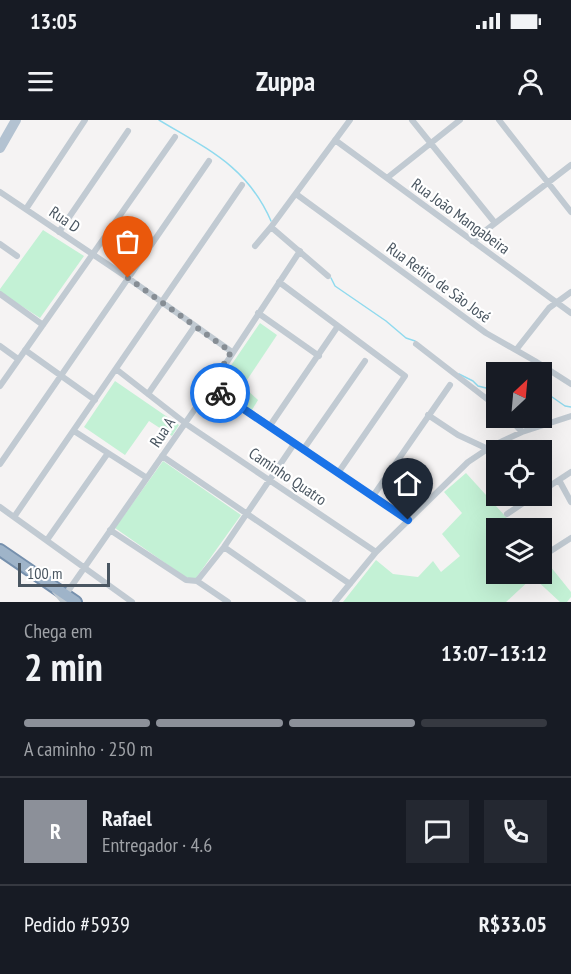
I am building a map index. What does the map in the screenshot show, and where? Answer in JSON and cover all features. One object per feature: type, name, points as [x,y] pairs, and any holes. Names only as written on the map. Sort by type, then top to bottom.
[{"type":"highway","points":[[0,550],[50,583],[65,598],[76,602]]},
{"type":"main road","points":[[0,148],[16,120]]},
{"type":"street","points":[[26,209],[85,120]]},
{"type":"street","points":[[255,246],[274,224],[350,120]]},
{"type":"street","points":[[412,120],[495,223]]},
{"type":"street","points":[[387,177],[460,120]]},
{"type":"street","points":[[499,120],[571,212]]},
{"type":"street","points":[[59,232],[128,131]]},
{"type":"street","points":[[0,386],[175,137]]},
{"type":"street","name":"Rua João Mangabeira","points":[[335,140],[571,313]]},
{"type":"street","points":[[0,464],[209,161]]},
{"type":"street","points":[[472,241],[571,165]]},
{"type":"street","points":[[14,517],[242,185]]},
{"type":"street","name":"Rua D","points":[[0,192],[128,278],[231,352]]},
{"type":"street","name":"Rua Retiro de São José","points":[[296,194],[486,333],[571,384]]},
{"type":"street","points":[[274,224],[328,276]]},
{"type":"street","points":[[0,244],[17,256]]},
{"type":"street","name":"Rua A","points":[[65,598],[211,386],[231,352],[300,251]]},
{"type":"street","points":[[279,282],[405,376],[338,473]]},
{"type":"street","points":[[516,350],[545,312],[571,292]]},
{"type":"street","points":[[0,294],[42,325]]},
{"type":"street","points":[[258,313],[319,356]]},
{"type":"street","points":[[148,394],[195,326]]},
{"type":"street","points":[[269,427],[338,326]]},
{"type":"street","points":[[416,344],[486,398]]},
{"type":"street","points":[[0,346],[18,359]]},
{"type":"street","points":[[24,350],[95,400]]},
{"type":"street","points":[[303,450],[365,360]]},
{"type":"street","name":"Caminho Quatro","points":[[116,369],[185,422],[376,552]]},
{"type":"street","points":[[373,496],[450,385]]},
{"type":"street","points":[[211,386],[408,520]]},
{"type":"street","points":[[428,415],[458,435],[486,446]]},
{"type":"street","points":[[506,440],[522,432],[571,416]]},
{"type":"street","points":[[518,428],[522,432]]},
{"type":"street","points":[[74,431],[147,478]]},
{"type":"street","points":[[197,581],[224,547],[294,444]]},
{"type":"street","points":[[335,602],[376,552],[468,462],[486,451]]},
{"type":"street","points":[[47,540],[108,453]]},
{"type":"street","points":[[162,456],[350,584]]},
{"type":"street","points":[[552,485],[571,472]]},
{"type":"street","points":[[559,480],[571,502]]},
{"type":"street","points":[[507,514],[515,506]]},
{"type":"street","points":[[0,507],[132,602]]},
{"type":"street","points":[[110,530],[186,580],[197,581],[228,602]]},
{"type":"street","points":[[552,550],[571,538]]},
{"type":"street","points":[[224,547],[303,602]]},
{"type":"green space","points":[[43,230],[84,256],[40,318],[0,292],[0,289]]},
{"type":"green space","points":[[260,323],[277,335],[243,386],[258,400],[252,410],[217,386]]},
{"type":"green space","points":[[115,381],[179,425],[172,436],[149,421],[125,455],[84,427]]},
{"type":"green space","points":[[163,461],[241,515],[196,578],[190,579],[181,574],[115,528]]},
{"type":"green space","points":[[466,473],[486,495],[486,506],[496,506],[507,518],[486,518],[486,584],[525,584],[506,602],[343,602],[376,560],[393,574],[418,577],[433,561],[441,572],[460,556],[442,534],[462,513],[444,492]]},
{"type":"green space","points":[[552,568],[571,592],[571,597],[567,602],[560,602],[541,584],[552,584]]},
{"type":"waterway","points":[[159,120],[209,150],[238,173],[250,186],[271,221]]},
{"type":"waterway","points":[[331,278],[335,286],[386,321],[406,338],[415,341]]},
{"type":"waterway","points":[[459,374],[478,386],[486,388]]},
{"type":"waterway","points":[[552,397],[565,406],[571,407]]},
{"type":"way so far","points":[[128,278],[231,352],[211,386],[220,393]]},
{"type":"route","points":[[220,393],[408,520]]}]
